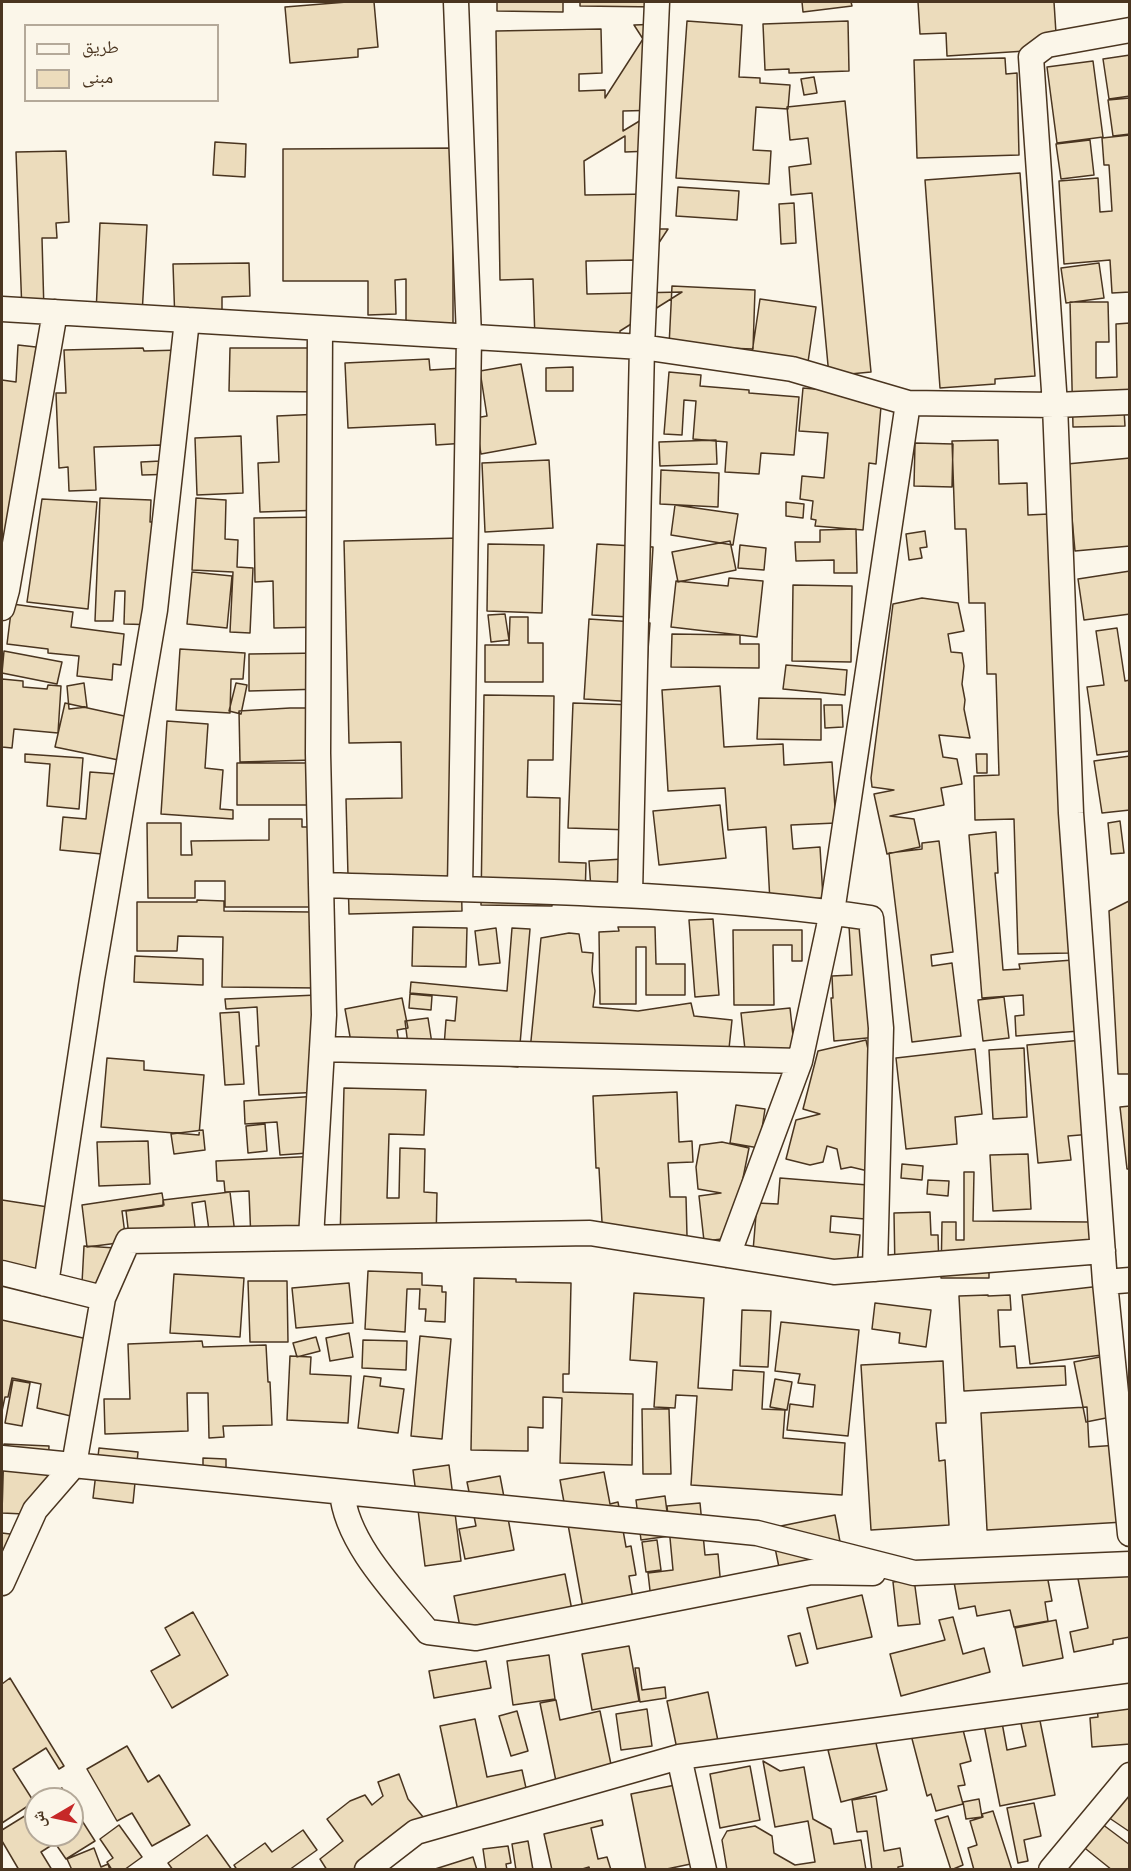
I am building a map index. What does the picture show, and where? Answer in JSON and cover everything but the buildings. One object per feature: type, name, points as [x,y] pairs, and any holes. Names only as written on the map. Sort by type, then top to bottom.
[{"type":"street","points":[[456,2],[469,337],[460,889]]},
{"type":"street","points":[[630,894],[642,347],[657,2]]},
{"type":"street","points":[[1130,30],[1047,45],[1031,57],[1055,405],[1071,813],[1105,1282],[1130,1534]]},
{"type":"street","points":[[2,309],[642,347],[792,369],[908,403],[1055,405],[1130,402]]},
{"type":"street","points":[[2,608],[55,312]]},
{"type":"street","points":[[46,1284],[92,979],[154,610],[187,320]]},
{"type":"street","points":[[310,1238],[324,1015],[318,753],[320,328]]},
{"type":"street","points":[[728,1255],[800,1061],[832,912],[908,403]]},
{"type":"street","points":[[321,885],[630,894],[832,912],[871,918],[881,1028],[875,1269]]},
{"type":"street","points":[[322,1049],[800,1061]]},
{"type":"street","points":[[2,1583],[35,1510],[74,1465],[103,1298],[128,1241],[591,1233],[834,1272],[1103,1251]]},
{"type":"street","points":[[2,1273],[103,1298]]},
{"type":"street","points":[[1105,1282],[1130,1280]]},
{"type":"street","points":[[2,1458],[757,1533],[914,1573]]},
{"type":"street","points":[[342,1492],[343,1505],[357,1537],[375,1566],[428,1632],[476,1638],[811,1572],[914,1573],[1130,1564]]},
{"type":"street","points":[[367,1869],[416,1832],[679,1757],[1130,1696]]},
{"type":"street","points":[[679,1757],[704,1869]]},
{"type":"street","points":[[1051,1869],[1130,1775]]}]
